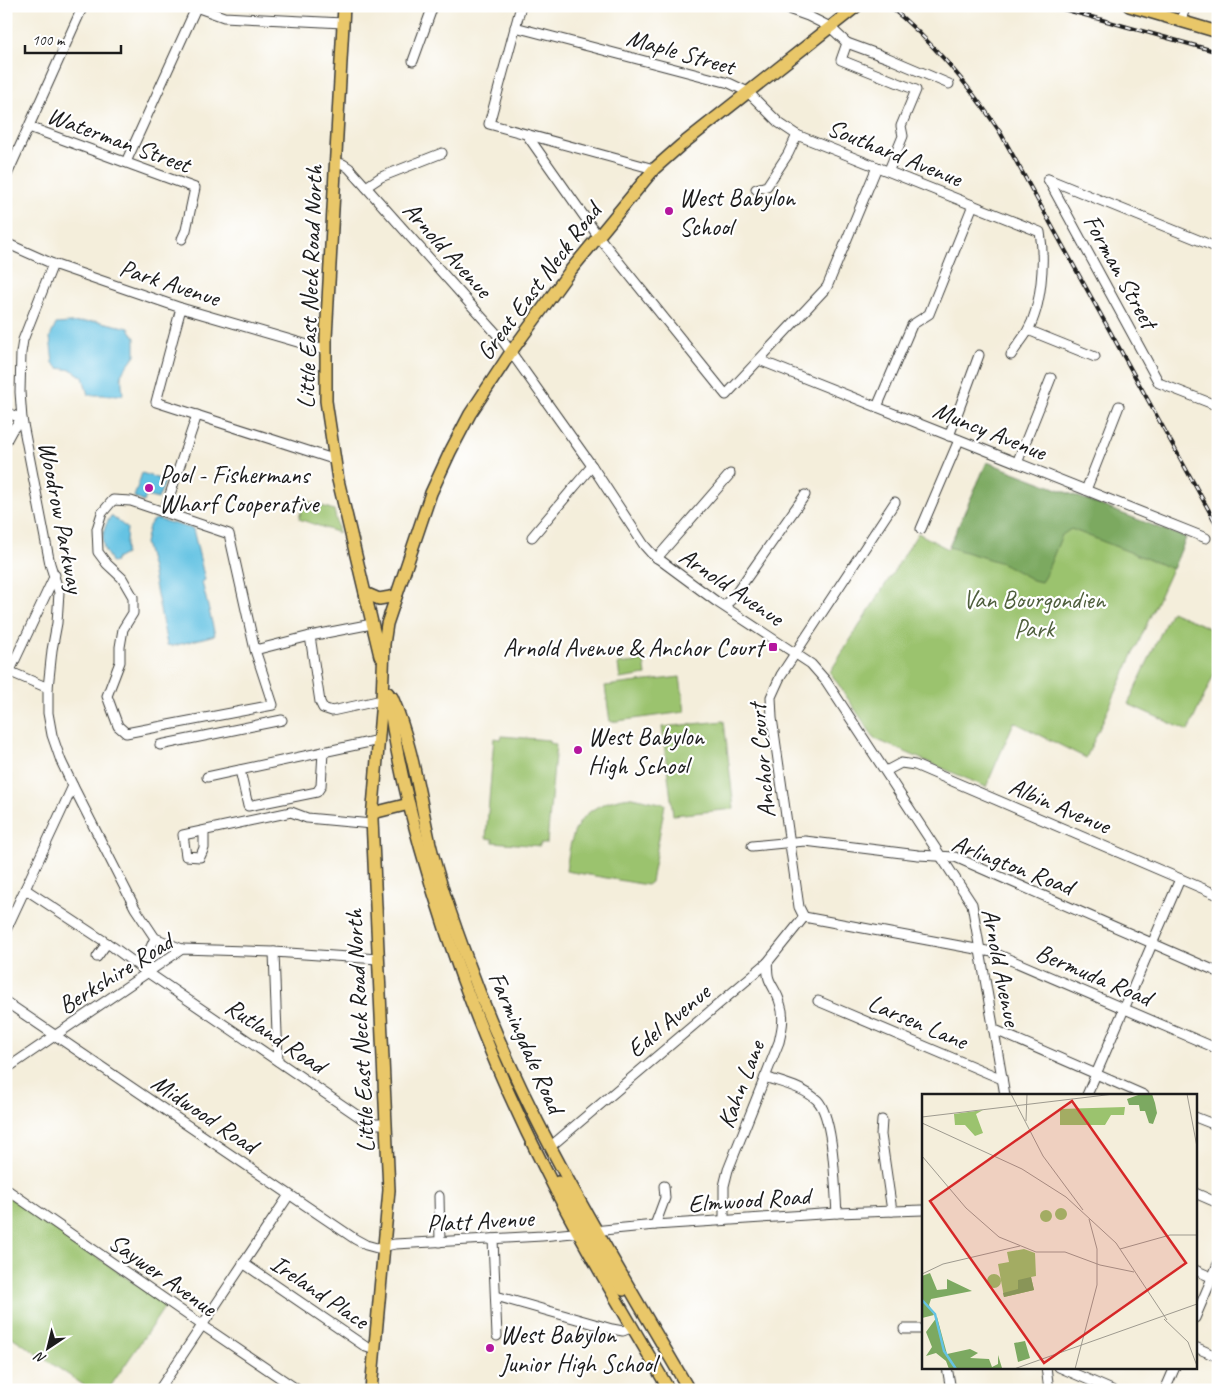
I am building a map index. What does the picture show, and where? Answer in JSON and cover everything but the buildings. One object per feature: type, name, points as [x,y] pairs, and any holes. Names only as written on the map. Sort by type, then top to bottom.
[{"type":"main road","name":"Little East Neck Road North","points":[[344,6],[325,350],[326,401],[333,460],[383,670],[372,818],[389,1190],[371,1390]]},
{"type":"main road","name":"Great East Neck Road","points":[[383,670],[386,630],[421,519],[440,473],[470,414],[511,352],[598,236],[654,169],[680,146],[857,6]]},
{"type":"main road","points":[[1128,6],[1218,32]]},
{"type":"main road","points":[[365,593],[382,600],[396,596]]},
{"type":"main road","name":"Farmingdale Road","points":[[383,670],[387,686],[391,722],[409,804],[439,910],[460,974],[496,1065],[536,1153],[588,1232]]},
{"type":"main road","name":"Farmingdale Road","points":[[387,686],[401,718],[432,850],[463,948],[501,1046],[633,1327],[669,1390]]},
{"type":"main road","points":[[372,818],[409,804]]},
{"type":"main road","points":[[588,1232],[620,1286],[646,1316],[689,1390]]},
{"type":"street","points":[[6,177],[83,6]]},
{"type":"street","points":[[413,61],[433,6]]},
{"type":"street","points":[[521,6],[489,124],[654,169]]},
{"type":"street","points":[[780,6],[808,16],[830,27],[847,43],[949,84]]},
{"type":"street","points":[[1180,22],[1186,6]]},
{"type":"street","points":[[126,162],[194,7],[224,17],[343,23]]},
{"type":"street","name":"Maple Street","points":[[516,27],[729,83],[748,92]]},
{"type":"street","points":[[847,43],[841,60],[916,90],[902,126],[903,136],[889,170]]},
{"type":"street","name":"Southard Avenue","points":[[748,92],[779,124],[797,135],[889,170],[1040,232],[1042,245],[1039,298],[1028,330]]},
{"type":"street","name":"Waterman Street","points":[[29,127],[196,188],[182,239]]},
{"type":"street","points":[[527,135],[598,236],[726,395],[827,287],[877,166]]},
{"type":"street","points":[[756,189],[767,186],[797,135]]},
{"type":"street","points":[[366,187],[381,177],[442,152]]},
{"type":"street","name":"Arnold Avenue","points":[[335,162],[347,166],[497,334],[592,466],[644,545],[657,558],[724,606],[811,664],[823,676],[972,904],[1005,1094]]},
{"type":"street","name":"Forman Street","points":[[1218,248],[1048,179],[1159,383],[1218,406]]},
{"type":"street","points":[[877,407],[912,325],[929,314],[973,204]]},
{"type":"street","name":"Park Avenue","points":[[6,243],[53,264],[181,308],[325,350]]},
{"type":"street","name":"Woodrow Parkway","points":[[53,264],[30,320],[21,353],[20,392],[22,419],[50,564],[59,592],[59,607],[48,688],[48,713],[52,735],[73,786],[135,908],[154,938]]},
{"type":"street","points":[[181,308],[156,402],[333,460]]},
{"type":"street","points":[[1011,354],[1028,330],[1094,358]]},
{"type":"street","points":[[949,436],[979,355]]},
{"type":"street","name":"Muncy Avenue","points":[[758,360],[1206,538]]},
{"type":"street","points":[[1017,463],[1051,378]]},
{"type":"street","points":[[1086,490],[1119,406]]},
{"type":"street","points":[[6,412],[22,419],[12,430],[6,441]]},
{"type":"street","points":[[164,512],[197,415]]},
{"type":"street","points":[[921,529],[959,440]]},
{"type":"street","points":[[532,537],[592,466]]},
{"type":"street","points":[[657,558],[730,474]]},
{"type":"street","points":[[724,606],[732,598],[805,496]]},
{"type":"street","points":[[114,500],[131,501],[229,534],[255,650],[273,705],[126,734],[118,726],[107,696],[120,662],[123,629],[133,612],[133,597],[122,578],[107,564],[98,552],[97,529],[102,514],[114,500]]},
{"type":"street","name":"Anchor Court","points":[[804,917],[799,907],[789,842],[772,718],[771,697],[795,653],[895,502]]},
{"type":"street","points":[[48,688],[7,674],[55,575]]},
{"type":"street","points":[[255,650],[310,636],[372,624]]},
{"type":"street","points":[[310,636],[320,702],[324,708],[332,711],[382,700]]},
{"type":"street","points":[[160,745],[282,720]]},
{"type":"street","points":[[207,777],[379,740]]},
{"type":"street","points":[[240,770],[248,806],[317,792],[321,786],[323,752]]},
{"type":"street","name":"Albin Avenue","points":[[886,771],[901,763],[915,765],[1218,895]]},
{"type":"street","points":[[6,930],[73,786]]},
{"type":"street","points":[[204,831],[291,812],[307,818],[372,818]]},
{"type":"street","name":"Arlington Road","points":[[752,846],[805,841],[955,858],[1218,972]]},
{"type":"street","points":[[1087,1094],[1180,879]]},
{"type":"street","name":"Rutland Road","points":[[25,889],[107,942],[147,972],[364,1120],[375,1124],[386,1124]]},
{"type":"street","name":"Edel Avenue","points":[[550,1147],[768,963],[804,917]]},
{"type":"street","name":"Bermuda Road","points":[[804,917],[950,945],[980,948],[1218,1049]]},
{"type":"street","points":[[147,972],[150,949],[154,938],[182,950]]},
{"type":"street","points":[[97,957],[107,942]]},
{"type":"street","name":"Berkshire Road","points":[[6,1069],[182,950],[274,952],[378,959]]},
{"type":"street","points":[[274,952],[278,1061]]},
{"type":"street","name":"Kahn Lane","points":[[724,1220],[724,1186],[728,1170],[779,1042],[783,1018],[781,1005],[768,977],[768,963]]},
{"type":"street","name":"Larsen Lane","points":[[818,1001],[1002,1079]]},
{"type":"street","name":"Midwood Road","points":[[6,1002],[289,1195],[366,1245],[378,1248],[384,1246]]},
{"type":"street","points":[[993,1029],[1142,1094]]},
{"type":"street","points":[[765,1077],[807,1093],[818,1101],[824,1110],[829,1124],[837,1213]]},
{"type":"street","points":[[1196,1117],[1218,1126]]},
{"type":"street","points":[[882,1120],[881,1135],[892,1211]]},
{"type":"street","points":[[654,1225],[665,1198],[664,1186]]},
{"type":"street","name":"Saywer Avenue","points":[[6,1189],[298,1390]]},
{"type":"street","points":[[1196,1193],[1218,1202]]},
{"type":"street","points":[[162,1389],[202,1325],[289,1195]]},
{"type":"street","points":[[439,1196],[440,1242]]},
{"type":"street","name":"Elmwood Road","points":[[588,1232],[724,1220],[922,1210]]},
{"type":"street","name":"Platt Avenue","points":[[384,1246],[588,1232]]},
{"type":"street","points":[[493,1239],[498,1336]]},
{"type":"street","name":"Ireland Place","points":[[243,1263],[366,1347],[375,1350]]},
{"type":"street","points":[[1196,1316],[1215,1279],[1218,1264]]},
{"type":"street","points":[[1196,1270],[1215,1279]]},
{"type":"street","points":[[496,1296],[612,1330],[623,1331],[633,1327]]},
{"type":"street","points":[[904,1328],[922,1329]]},
{"type":"street","points":[[1196,1347],[1218,1357]]},
{"type":"street","points":[[947,1368],[952,1390]]},
{"type":"street","points":[[1046,1368],[1049,1390]]},
{"type":"street","points":[[1061,1368],[1112,1390]]},
{"type":"street","points":[[1165,1390],[1175,1368]]},
{"type":"green space","name":"Van Bourgondien Park","points":[[987,462],[1186,538],[1086,758],[1014,722],[986,787],[875,739],[830,672],[918,533],[948,549]]},
{"type":"green space","points":[[987,462],[1186,538],[1173,569],[1071,529],[1062,535],[1041,582],[1033,580],[1002,563],[949,547]]},
{"type":"green space","points":[[304,500],[334,510],[339,533],[299,519]]},
{"type":"green space","points":[[1171,611],[1218,632],[1218,666],[1188,731],[1128,704]]},
{"type":"green space","points":[[644,661],[646,675],[620,679],[618,664]]},
{"type":"green space","points":[[680,677],[685,712],[610,722],[605,686]]},
{"type":"green space","points":[[724,721],[734,809],[673,815],[662,727]]},
{"type":"green space","points":[[502,736],[549,740],[549,743],[556,744],[547,843],[540,843],[540,846],[493,842],[493,839],[486,838],[494,738],[501,739]]},
{"type":"green space","points":[[632,797],[665,804],[651,882],[647,885],[566,871],[572,840],[582,819],[604,803]]},
{"type":"green space","points":[[6,1194],[166,1305],[108,1390],[91,1390],[6,1333]]},
{"type":"water","points":[[97,321],[129,328],[135,338],[135,355],[121,374],[123,395],[88,395],[83,377],[72,370],[58,368],[53,363],[50,337],[56,324]]},
{"type":"water","name":"Pool - Fishermans Wharf Cooperative","points":[[142,473],[165,481],[158,499],[146,496],[144,502],[134,497]]},
{"type":"water","points":[[111,516],[127,528],[125,554],[116,559],[114,563],[111,562],[105,551],[103,542],[106,524]]},
{"type":"water","points":[[157,519],[193,529],[205,580],[202,582],[215,635],[173,646],[167,645],[145,543],[149,526],[152,521]]},
{"type":"railway","points":[[889,6],[935,49],[976,98],[1000,132],[1218,527]]},
{"type":"railway","points":[[1052,6],[1218,52]]},
{"type":"place","name":"West Babylon School","points":[[669,211]]},
{"type":"place","name":"Pool - Fishermans Wharf Cooperative","points":[[149,488]]},
{"type":"place","name":"Arnold Avenue & Anchor Court","points":[[773,647]]},
{"type":"place","name":"West Babylon High School","points":[[578,750]]},
{"type":"place","name":"West Babylon Junior High School","points":[[490,1348]]}]
